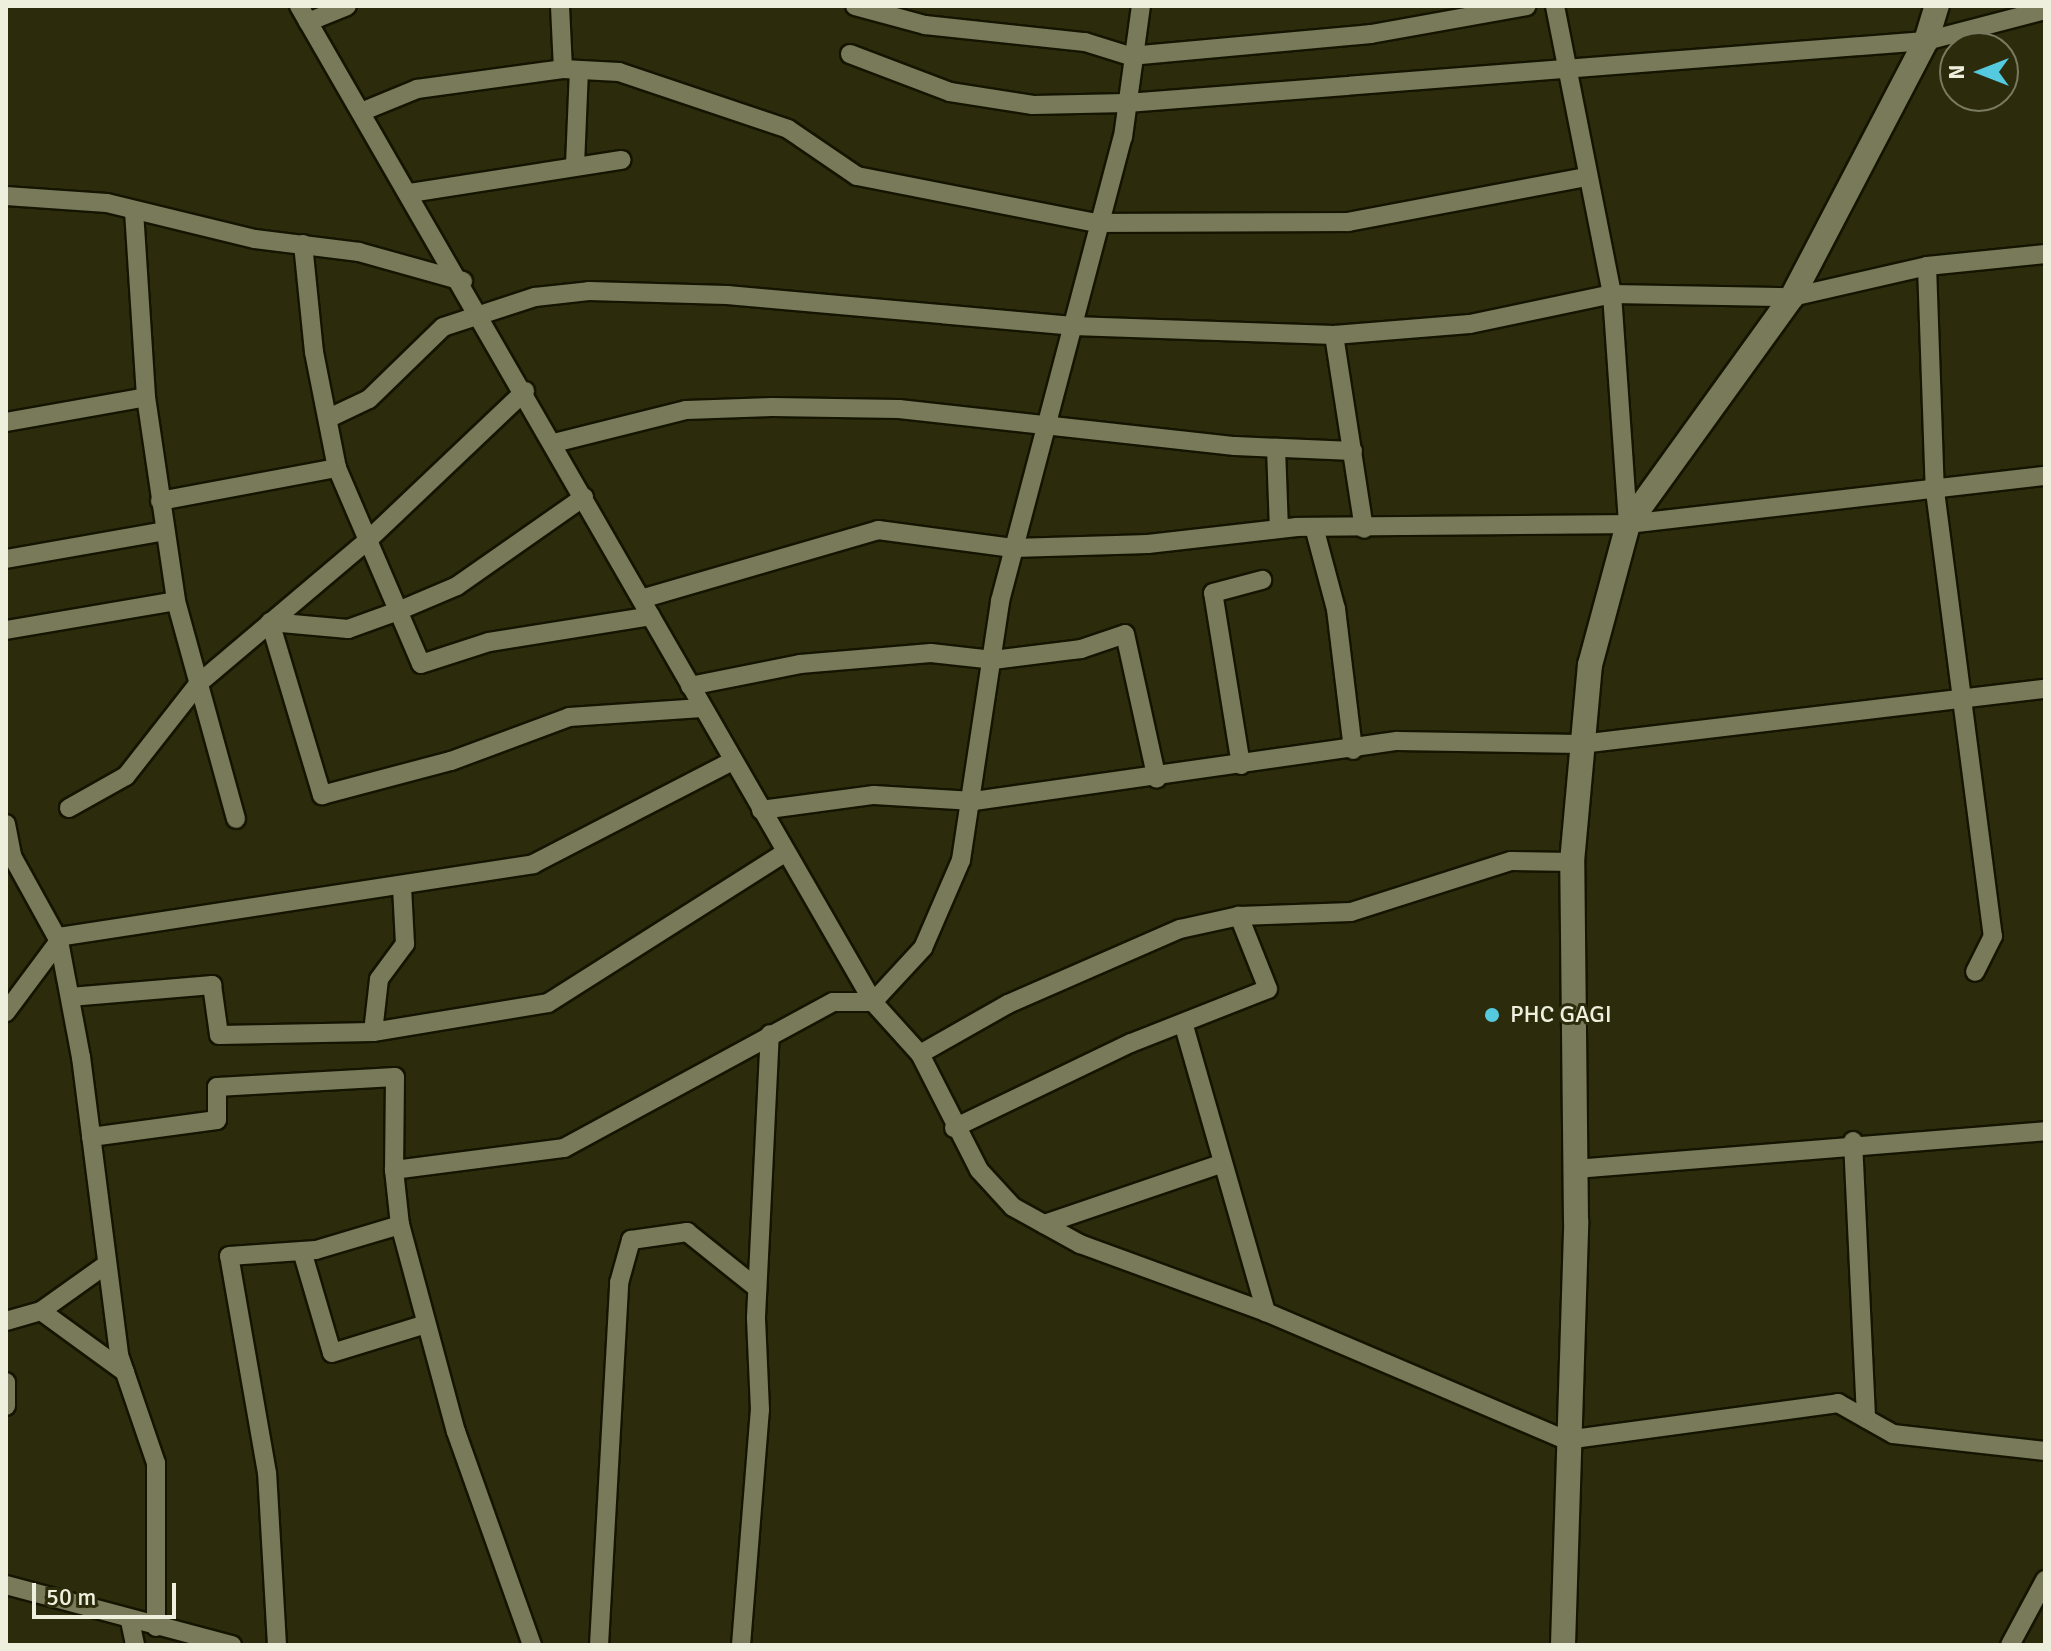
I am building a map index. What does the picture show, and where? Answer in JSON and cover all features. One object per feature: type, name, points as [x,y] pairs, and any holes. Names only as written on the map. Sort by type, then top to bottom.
[{"type":"street","points":[[347,6],[304,14],[463,281],[479,317],[525,391],[731,762],[873,1002],[920,1054],[954,1128],[1013,1207],[1044,1224],[1266,1312],[1566,1440],[1838,1403],[1893,1434],[2045,1451]]},
{"type":"street","points":[[560,6],[571,70],[575,165]]},
{"type":"street","points":[[855,6],[925,25],[1085,42],[1130,56],[1371,34],[1527,6]]},
{"type":"street","points":[[394,1170],[564,1148],[833,1002],[873,1002],[906,974],[938,919],[974,801],[993,660],[1013,548],[1042,422],[1073,326],[1127,103],[1130,56],[1141,6]]},
{"type":"street","points":[[1555,6],[1570,66],[1586,177],[1612,294],[1628,524],[1590,665],[1572,862],[1575,1169],[1563,1645]]},
{"type":"street","points":[[1628,524],[1792,297],[1926,41],[1937,6]]},
{"type":"street","points":[[850,54],[950,92],[1033,105],[1127,103],[1347,92],[1570,66],[1926,41],[2045,10]]},
{"type":"street","points":[[361,112],[417,89],[571,70],[650,79],[752,113],[857,176],[1096,223],[1348,222],[1586,177]]},
{"type":"street","points":[[410,193],[621,160]]},
{"type":"street","points":[[6,196],[134,211],[303,244],[463,281]]},
{"type":"street","points":[[134,211],[146,397],[176,601],[236,819]]},
{"type":"street","points":[[303,244],[337,468],[421,664],[489,642],[646,607],[878,530],[1013,548],[1148,544],[1279,528],[1628,524],[2045,476]]},
{"type":"street","points":[[329,418],[369,399],[443,327],[535,297],[589,291],[727,295],[1073,326],[1334,335],[1470,324],[1612,294],[1792,297],[1927,266],[2045,254]]},
{"type":"street","points":[[1927,266],[1935,491],[1993,936],[1975,972]]},
{"type":"street","points":[[1334,335],[1364,529]]},
{"type":"street","points":[[69,808],[126,776],[199,683],[367,541],[525,391]]},
{"type":"street","points":[[6,422],[146,397]]},
{"type":"street","points":[[554,443],[686,410],[899,409],[1276,448],[1353,451]]},
{"type":"street","points":[[1276,448],[1279,528]]},
{"type":"street","points":[[160,501],[337,468]]},
{"type":"street","points":[[270,622],[348,629],[398,611],[457,586],[584,497]]},
{"type":"street","points":[[1314,527],[1336,609],[1353,750]]},
{"type":"street","points":[[6,559],[165,531]]},
{"type":"street","points":[[1241,765],[1213,593],[1262,580]]},
{"type":"street","points":[[6,630],[176,601]]},
{"type":"street","points":[[270,622],[322,795],[451,761],[569,717],[702,708]]},
{"type":"street","points":[[690,686],[829,661],[931,653],[993,660],[1081,649],[1125,634],[1157,779]]},
{"type":"street","points":[[761,810],[874,795],[974,801],[1157,779],[1397,741],[1581,744],[1960,696],[2045,689]]},
{"type":"street","points":[[6,1012],[58,939],[533,864],[731,762]]},
{"type":"street","points":[[6,824],[12,856],[58,939],[70,997],[125,1372],[156,1463],[156,1627]]},
{"type":"street","points":[[70,997],[212,985],[219,1035],[373,1032],[548,1003],[786,852]]},
{"type":"street","points":[[920,1054],[1022,997],[1180,929],[1239,916],[1351,912],[1511,861],[1572,862]]},
{"type":"street","points":[[373,1032],[379,979],[405,944],[402,887]]},
{"type":"street","points":[[954,1128],[1268,989],[1239,916]]},
{"type":"street","points":[[1184,1026],[1220,1164],[1266,1312]]},
{"type":"street","points":[[741,1645],[760,1410],[757,1288],[770,1034]]},
{"type":"street","points":[[91,1137],[217,1120],[217,1087],[395,1077],[394,1170],[400,1225],[426,1324],[532,1645]]},
{"type":"street","points":[[1575,1169],[1853,1141],[2045,1131]]},
{"type":"street","points":[[1853,1141],[1866,1419]]},
{"type":"street","points":[[1044,1224],[1220,1164]]},
{"type":"street","points":[[277,1645],[267,1473],[229,1256],[302,1251],[400,1225]]},
{"type":"street","points":[[599,1645],[619,1283],[631,1240],[687,1232],[757,1288]]},
{"type":"street","points":[[302,1251],[332,1353],[426,1324]]},
{"type":"street","points":[[6,1321],[41,1311],[107,1264]]},
{"type":"street","points":[[41,1311],[125,1372]]},
{"type":"street","points":[[6,1382],[6,1406]]},
{"type":"street","points":[[2010,1645],[2045,1580]]},
{"type":"street","points":[[6,1585],[130,1621],[232,1645]]},
{"type":"street","points":[[130,1621],[135,1645]]},
{"type":"place","name":"PHC GAGI","points":[[1492,1015]]}]
